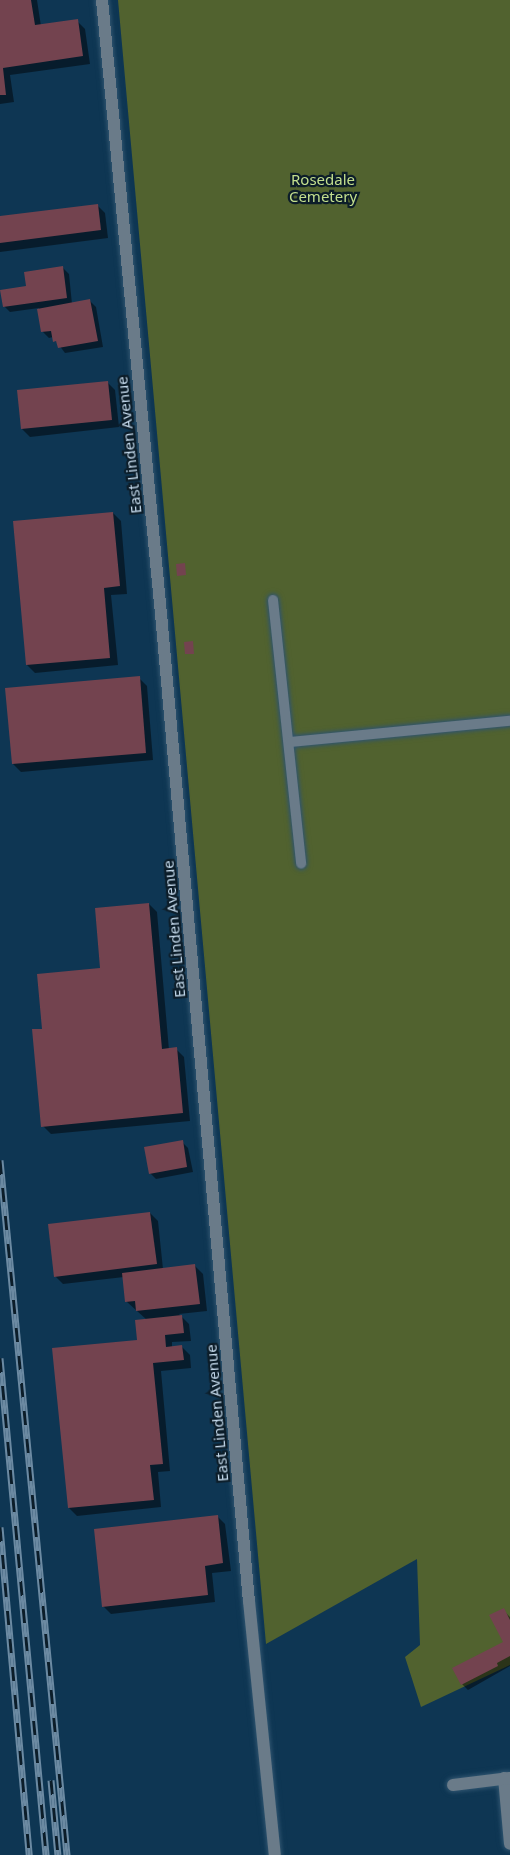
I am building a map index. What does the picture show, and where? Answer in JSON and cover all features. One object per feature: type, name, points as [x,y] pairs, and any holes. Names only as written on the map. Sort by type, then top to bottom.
[{"type":"street","name":"East Linden Avenue","points":[[102,0],[161,614],[249,1601],[275,1855]]},
{"type":"street","points":[[273,600],[290,742],[301,864]]},
{"type":"street","points":[[290,742],[510,721]]},
{"type":"street","points":[[453,1785],[507,1778],[510,1844]]},
{"type":"green space","name":"Rosedale Cemetery","points":[[118,0],[510,0],[510,1665],[421,1707],[405,1657],[420,1645],[417,1559],[266,1644]]},
{"type":"building","points":[[0,0],[31,0],[35,25],[78,19],[83,56],[3,68],[6,95],[0,95]]},
{"type":"building","points":[[98,204],[101,230],[0,243],[0,216]]},
{"type":"building","points":[[63,266],[67,298],[3,307],[0,290],[26,286],[24,272]]},
{"type":"building","points":[[90,299],[98,341],[58,348],[56,341],[53,342],[51,331],[41,332],[37,309]]},
{"type":"building","points":[[108,381],[112,420],[21,429],[17,390]]},
{"type":"building","points":[[113,512],[120,586],[104,588],[110,658],[26,665],[13,521]]},
{"type":"building","points":[[185,563],[186,575],[177,576],[176,564]]},
{"type":"building","points":[[193,641],[194,654],[185,654],[184,642]]},
{"type":"building","points":[[140,676],[146,753],[12,764],[5,688]]},
{"type":"building","points":[[149,903],[162,1049],[177,1047],[183,1113],[41,1127],[32,1029],[42,1029],[37,974],[100,968],[95,908]]},
{"type":"building","points":[[183,1140],[187,1167],[149,1174],[144,1147]]},
{"type":"building","points":[[150,1212],[157,1264],[54,1277],[48,1224]]},
{"type":"building","points":[[195,1264],[200,1304],[136,1311],[135,1301],[125,1302],[122,1273]]},
{"type":"building","points":[[182,1315],[184,1333],[165,1335],[166,1347],[182,1345],[184,1360],[153,1363],[163,1464],[150,1465],[154,1500],[68,1508],[52,1348],[137,1340],[135,1320]]},
{"type":"building","points":[[218,1515],[223,1563],[205,1566],[208,1595],[102,1607],[94,1529]]},
{"type":"building","points":[[504,1608],[510,1620],[510,1656],[497,1663],[498,1666],[461,1685],[452,1668],[503,1642],[489,1615]]},
{"type":"railway","points":[[0,1160],[67,1855]]},
{"type":"railway","points":[[0,1358],[46,1855]]},
{"type":"railway","points":[[0,1527],[29,1855]]},
{"type":"railway","points":[[51,1780],[58,1855]]}]
